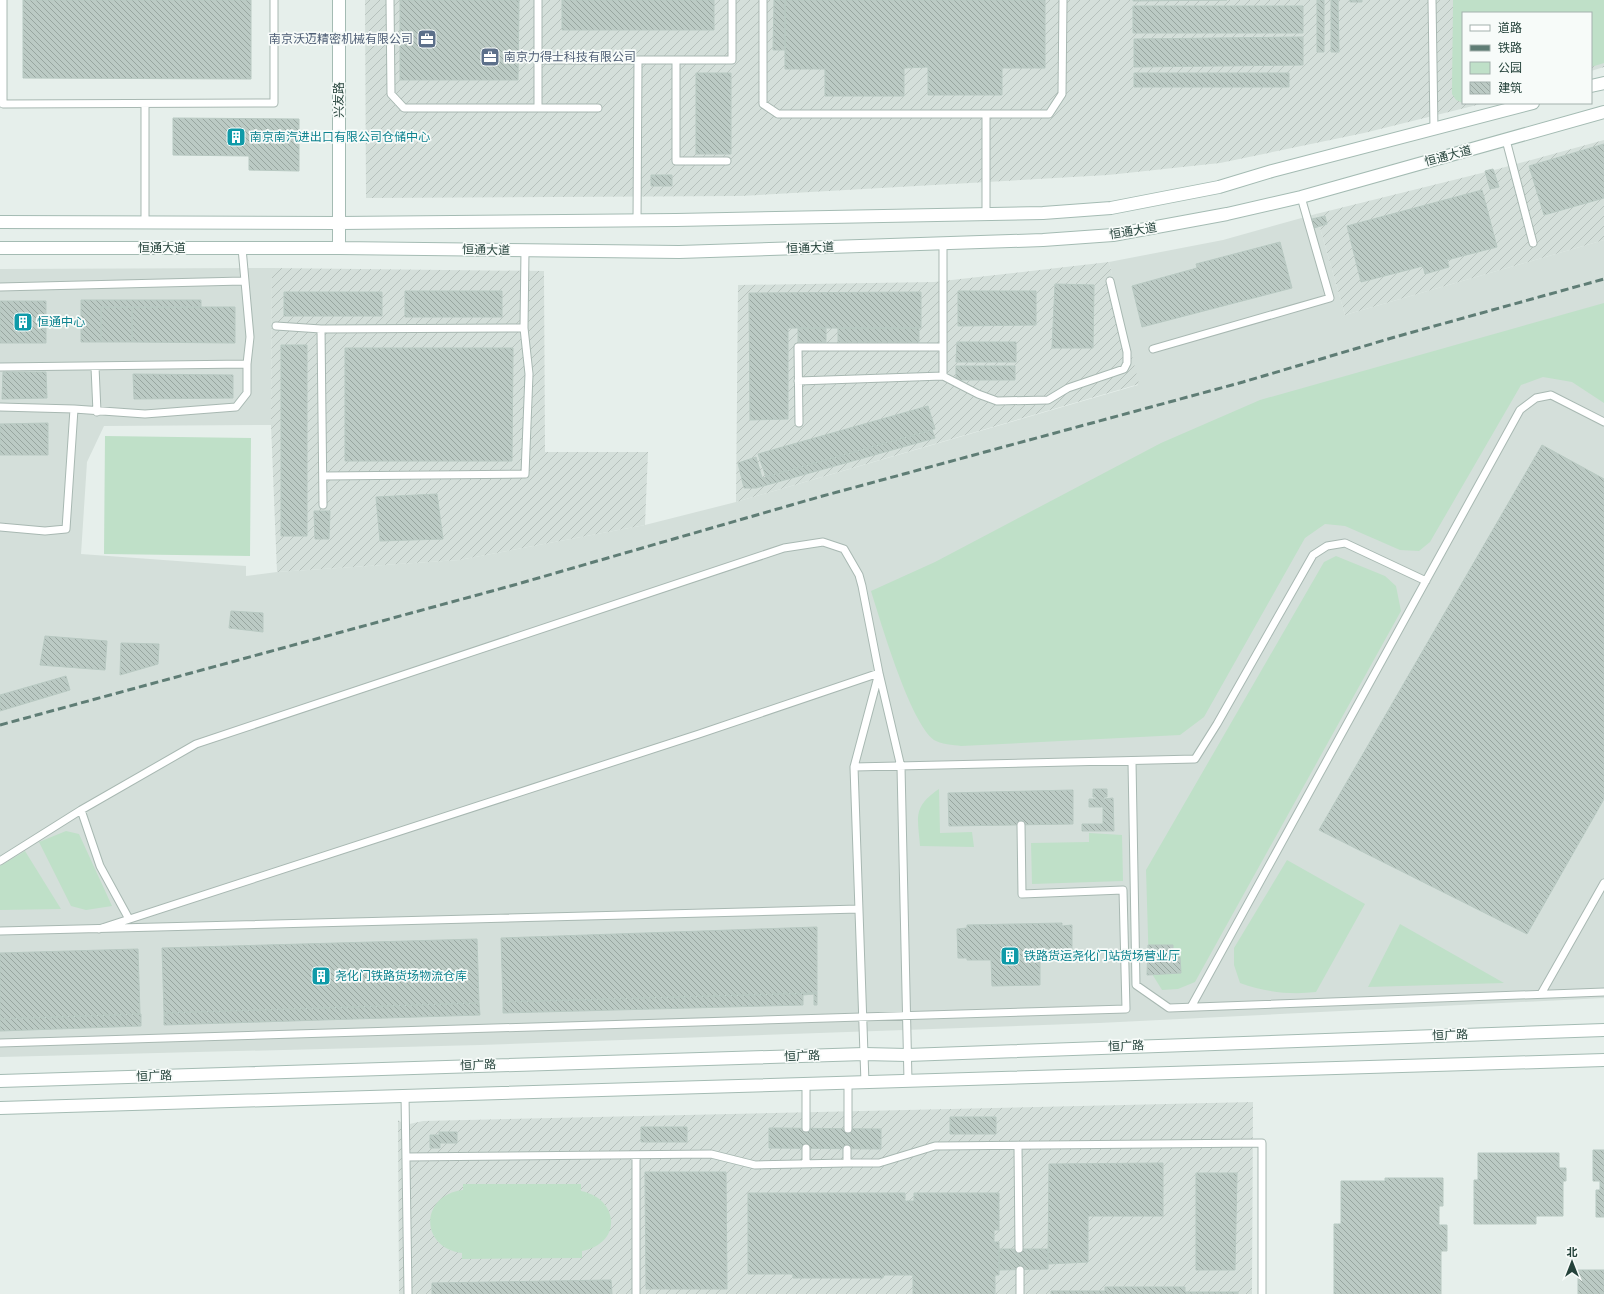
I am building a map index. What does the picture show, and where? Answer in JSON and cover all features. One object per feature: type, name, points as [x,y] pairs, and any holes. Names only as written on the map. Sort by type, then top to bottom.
[{"type":"street","name":"兴友路","points":[[339,0],[339,248]]},
{"type":"street","points":[[1592,86],[1604,82]]},
{"type":"street","points":[[0,222],[339,224],[637,221],[1043,213],[1111,208],[1219,187],[1272,171],[1529,104]]},
{"type":"street","name":"恒通大道","points":[[0,248],[339,248],[679,252],[943,243],[1113,235],[1227,214],[1302,197],[1604,112]]},
{"type":"street","name":"恒广路","points":[[0,1081],[864,1054],[907,1055],[1604,1030]]},
{"type":"street","points":[[0,1108],[1604,1060]]},
{"type":"lane","points":[[3,0],[3,104],[274,103],[274,0]]},
{"type":"lane","points":[[390,0],[391,94],[404,108],[598,108]]},
{"type":"lane","points":[[538,0],[538,108]]},
{"type":"lane","points":[[538,60],[732,60],[732,0]]},
{"type":"lane","points":[[763,0],[763,104],[778,114],[1049,114],[1062,94],[1063,0]]},
{"type":"lane","points":[[1432,0],[1434,129]]},
{"type":"lane","points":[[637,221],[638,60]]},
{"type":"lane","points":[[676,60],[676,161],[727,161]]},
{"type":"lane","points":[[145,104],[145,222]]},
{"type":"lane","points":[[986,114],[986,214]]},
{"type":"lane","points":[[1506,140],[1533,243]]},
{"type":"lane","points":[[1153,350],[1330,298],[1302,197]]},
{"type":"lane","points":[[943,243],[943,376]]},
{"type":"lane","points":[[0,407],[74,409],[97,412],[145,414],[236,407],[247,393],[247,364],[250,337],[242,248]]},
{"type":"lane","points":[[324,476],[525,474],[528,374],[524,328],[525,250]]},
{"type":"lane","points":[[0,287],[244,281]]},
{"type":"lane","points":[[798,381],[943,376],[997,402],[1048,400],[1068,388],[1124,369],[1127,363],[1127,352],[1110,281]]},
{"type":"lane","points":[[276,326],[321,329],[524,328]]},
{"type":"lane","points":[[321,329],[324,476],[323,505]]},
{"type":"lane","points":[[799,423],[798,347],[943,347]]},
{"type":"lane","points":[[0,367],[247,364]]},
{"type":"lane","points":[[95,367],[97,412]]},
{"type":"lane","points":[[1191,1007],[1520,410],[1536,398],[1551,395],[1604,422]]},
{"type":"lane","points":[[0,527],[45,530],[66,529],[74,409]]},
{"type":"lane","points":[[0,861],[81,810],[196,744],[784,548],[823,542],[844,549],[859,575],[900,767],[908,1081]]},
{"type":"lane","points":[[854,767],[1132,762],[1195,759],[1217,724],[1313,554],[1327,546],[1345,543],[1426,581]]},
{"type":"lane","points":[[865,1082],[854,767],[879,673]]},
{"type":"lane","points":[[99,929],[691,737],[879,673]]},
{"type":"lane","points":[[1132,762],[1136,985],[1169,1008],[1604,992]]},
{"type":"lane","points":[[81,810],[100,866],[129,919]]},
{"type":"lane","points":[[0,1043],[863,1017],[907,1017],[1126,1009],[1123,890],[1022,894],[1021,825]]},
{"type":"lane","points":[[1541,994],[1604,883]]},
{"type":"lane","points":[[0,931],[859,909]]},
{"type":"lane","points":[[848,1083],[848,1129]]},
{"type":"lane","points":[[806,1084],[806,1128]]},
{"type":"lane","points":[[405,1095],[408,1294]]},
{"type":"lane","points":[[406,1157],[711,1154],[755,1165],[880,1163],[936,1146],[1262,1143],[1262,1294]]},
{"type":"lane","points":[[1018,1146],[1019,1249]]},
{"type":"lane","points":[[806,1148],[806,1164]]},
{"type":"lane","points":[[847,1149],[847,1163]]},
{"type":"lane","points":[[636,1155],[636,1294]]},
{"type":"lane","points":[[1020,1270],[1020,1294]]},
{"type":"shaded area","points":[[365,0],[1604,0],[1604,67],[1592,71],[1592,12],[1462,12],[1462,104],[1481,104],[1364,133],[1220,163],[1108,175],[741,196],[366,198]]},
{"type":"shaded area","points":[[1604,140],[1604,240],[1345,315],[1316,214],[1498,169]]},
{"type":"shaded area","points":[[1316,214],[1345,315],[1604,240],[1604,998],[1099,1023],[480,1045],[0,1057],[0,269],[272,268],[271,425],[104,426],[87,462],[81,554],[246,566],[246,576],[277,572],[459,560],[645,525],[736,502],[1138,385],[1109,262],[1223,240]]},
{"type":"shaded area","points":[[1109,262],[1139,384],[736,502],[738,285],[934,282]]},
{"type":"shaded area","points":[[272,268],[544,271],[545,452],[648,452],[645,525],[459,560],[277,572],[271,425]]},
{"type":"shaded area","points":[[1253,1102],[1252,1294],[399,1294],[398,1120],[405,1125],[423,1121]]},
{"type":"green space","points":[[1453,0],[1604,0],[1604,63],[1592,67],[1592,12],[1462,12],[1462,103],[1456,100],[1452,94]]},
{"type":"green space","points":[[1604,303],[1604,403],[1572,382],[1543,377],[1521,385],[1430,542],[1419,551],[1400,550],[1345,526],[1325,524],[1305,538],[1204,717],[1180,735],[961,746],[934,740],[925,730],[915,714],[897,671],[871,591],[935,562],[1161,443],[1260,400]]},
{"type":"green space","points":[[105,436],[251,438],[250,556],[104,554]]},
{"type":"green space","points":[[1336,556],[1385,576],[1396,586],[1401,611],[1195,982],[1178,989],[1162,990],[1149,969],[1146,870],[1324,562]]},
{"type":"green space","points":[[939,789],[940,833],[972,832],[974,847],[920,846],[918,820],[921,808],[930,795]]},
{"type":"green space","points":[[66,831],[79,834],[112,906],[86,910],[71,906],[39,842]]},
{"type":"green space","points":[[1089,833],[1122,835],[1123,881],[1032,884],[1031,843],[1089,842]]},
{"type":"green space","points":[[25,851],[61,909],[0,910],[0,866]]},
{"type":"green space","points":[[1287,860],[1365,904],[1316,992],[1287,993],[1268,991],[1249,986],[1240,983],[1234,965],[1234,948]]},
{"type":"green space","points":[[1400,924],[1504,983],[1368,987]]},
{"type":"green space","points":[[463,1184],[581,1184],[581,1191],[594,1196],[603,1203],[609,1212],[611,1221],[610,1231],[604,1240],[595,1247],[582,1251],[582,1258],[462,1259],[462,1253],[448,1249],[438,1241],[432,1232],[430,1221],[432,1211],[439,1201],[449,1194],[463,1190]]},
{"type":"building","points":[[23,0],[251,0],[251,79],[23,78]]},
{"type":"building","points":[[400,0],[519,0],[518,80],[400,80]]},
{"type":"building","points":[[562,0],[714,0],[714,30],[562,30]]},
{"type":"building","points":[[774,0],[785,0],[785,50],[773,50]]},
{"type":"building","points":[[785,0],[1045,0],[1045,68],[1002,68],[1002,95],[928,95],[928,67],[904,68],[904,96],[825,96],[825,69],[785,69]]},
{"type":"building","points":[[1133,0],[1227,0],[1133,1]]},
{"type":"building","points":[[1317,0],[1324,0],[1324,52],[1317,52]]},
{"type":"building","points":[[1331,0],[1338,0],[1339,52],[1331,52]]},
{"type":"building","points":[[1350,0],[1362,0],[1362,2],[1350,2]]},
{"type":"building","points":[[1133,6],[1303,6],[1303,33],[1133,33]]},
{"type":"building","points":[[1303,37],[1303,65],[1134,67],[1134,39]]},
{"type":"building","points":[[696,73],[731,73],[731,154],[696,154]]},
{"type":"building","points":[[1134,73],[1289,73],[1289,87],[1134,87]]},
{"type":"building","name":"南京南汽进出口有限公司仓储中心","points":[[173,118],[299,119],[299,171],[249,170],[249,156],[173,155]]},
{"type":"building","points":[[1604,144],[1604,198],[1544,215],[1529,166]]},
{"type":"building","points":[[1493,169],[1499,187],[1490,189],[1485,171]]},
{"type":"building","points":[[651,175],[672,175],[672,186],[651,186]]},
{"type":"building","points":[[1482,190],[1497,247],[1447,260],[1449,267],[1425,274],[1423,266],[1361,282],[1347,226]]},
{"type":"building","points":[[1325,216],[1327,224],[1314,228],[1312,219]]},
{"type":"building","points":[[1280,242],[1292,288],[1142,327],[1132,286],[1197,268],[1196,264]]},
{"type":"building","points":[[1055,284],[1094,285],[1093,348],[1052,348]]},
{"type":"building","points":[[405,291],[502,291],[502,317],[405,317]]},
{"type":"building","points":[[958,291],[1036,291],[1036,325],[958,326]]},
{"type":"building","points":[[284,292],[382,292],[382,316],[284,316]]},
{"type":"building","points":[[921,292],[921,328],[788,328],[788,419],[750,420],[749,293]]},
{"type":"building","points":[[81,300],[201,300],[201,307],[101,307],[101,342],[81,342]]},
{"type":"building","name":"恒通中心","points":[[0,301],[46,301],[46,343],[0,343]]},
{"type":"building","points":[[101,307],[132,307],[132,342],[101,342]]},
{"type":"building","points":[[132,307],[235,307],[235,343],[132,342]]},
{"type":"building","points":[[798,328],[826,328],[826,342],[798,342]]},
{"type":"building","points":[[838,328],[919,328],[919,342],[838,342]]},
{"type":"building","points":[[957,342],[1016,342],[1016,362],[956,362]]},
{"type":"building","points":[[281,345],[307,345],[307,536],[281,536]]},
{"type":"building","points":[[345,348],[513,348],[512,461],[345,461]]},
{"type":"building","points":[[956,366],[1015,366],[1015,380],[956,380]]},
{"type":"building","points":[[3,372],[46,372],[47,398],[2,399]]},
{"type":"building","points":[[133,374],[233,375],[233,398],[134,399]]},
{"type":"building","points":[[928,406],[935,429],[766,477],[758,454]]},
{"type":"building","points":[[48,423],[48,455],[0,455],[0,424]]},
{"type":"building","points":[[932,430],[935,438],[756,488],[744,488],[738,463],[756,457],[762,478]]},
{"type":"building","points":[[1542,445],[1604,479],[1604,799],[1527,934],[1319,830]]},
{"type":"building","points":[[437,494],[443,539],[380,541],[376,497]]},
{"type":"building","points":[[314,511],[330,511],[329,539],[315,539]]},
{"type":"building","points":[[231,611],[263,613],[263,632],[229,628]]},
{"type":"building","points":[[45,636],[107,641],[105,670],[40,665]]},
{"type":"building","points":[[121,643],[159,644],[158,664],[120,675]]},
{"type":"building","points":[[66,676],[70,690],[0,711],[0,695]]},
{"type":"building","points":[[1093,789],[1107,789],[1107,797],[1104,797],[1104,799],[1113,798],[1114,831],[1082,831],[1082,824],[1103,824],[1103,807],[1089,807],[1089,799],[1096,799],[1096,797],[1093,797]]},
{"type":"building","points":[[1073,790],[1073,824],[949,826],[948,793]]},
{"type":"building","name":"铁路货运尧化门站货场营业厅","points":[[1062,923],[1062,926],[1072,925],[1072,954],[1062,954],[1063,957],[1040,957],[1040,985],[992,986],[991,960],[967,960],[967,958],[958,958],[957,929],[967,928],[967,925]]},
{"type":"building","name":"尧化门铁路货场物流仓库","points":[[817,927],[817,993],[503,1002],[501,938]]},
{"type":"building","name":"尧化门铁路货场物流仓库","points":[[477,939],[479,1003],[164,1013],[162,948]]},
{"type":"building","points":[[1148,945],[1173,945],[1173,957],[1180,957],[1181,973],[1147,975]]},
{"type":"building","points":[[138,949],[140,1014],[0,1019],[0,953]]},
{"type":"building","points":[[817,993],[817,1005],[814,1005],[814,994],[803,995],[803,1005],[503,1013],[503,1002]]},
{"type":"building","points":[[479,1003],[480,1015],[164,1025],[164,1013]]},
{"type":"building","points":[[141,1014],[141,1026],[0,1031],[0,1019]]},
{"type":"building","points":[[950,1117],[996,1117],[996,1134],[950,1134]]},
{"type":"building","points":[[641,1127],[687,1127],[687,1142],[641,1142]]},
{"type":"building","points":[[769,1128],[881,1129],[881,1149],[769,1148]]},
{"type":"building","points":[[439,1132],[457,1132],[457,1143],[440,1143],[440,1148],[430,1148],[430,1135],[439,1135]]},
{"type":"building","points":[[1593,1150],[1604,1150],[1604,1217],[1596,1217],[1596,1190],[1600,1190],[1600,1181],[1593,1181]]},
{"type":"building","points":[[1478,1153],[1559,1153],[1559,1168],[1566,1168],[1566,1181],[1563,1181],[1563,1216],[1536,1216],[1536,1224],[1474,1224],[1474,1180],[1478,1180]]},
{"type":"building","points":[[1163,1163],[1163,1216],[1088,1216],[1088,1262],[1048,1264],[1049,1164]]},
{"type":"building","points":[[645,1172],[726,1172],[727,1289],[646,1289]]},
{"type":"building","points":[[1196,1173],[1237,1173],[1235,1270],[1196,1270]]},
{"type":"building","points":[[1385,1178],[1443,1178],[1443,1206],[1439,1206],[1439,1225],[1447,1225],[1447,1251],[1441,1251],[1441,1294],[1334,1294],[1334,1224],[1341,1224],[1341,1181],[1385,1181]]},
{"type":"building","points":[[748,1193],[905,1193],[905,1201],[914,1201],[914,1193],[999,1193],[999,1230],[994,1230],[994,1242],[999,1242],[999,1275],[995,1275],[995,1294],[913,1294],[913,1275],[883,1275],[883,1278],[793,1278],[793,1274],[748,1274]]},
{"type":"building","points":[[999,1249],[1048,1249],[1048,1269],[999,1270]]},
{"type":"building","points":[[1578,1270],[1604,1270],[1604,1294],[1578,1294]]},
{"type":"building","points":[[611,1280],[612,1294],[432,1294],[432,1283]]},
{"type":"building","points":[[1105,1287],[1185,1287],[1185,1292],[1238,1292],[1238,1294],[1051,1294],[1051,1291],[1105,1291]]},
{"type":"railway","points":[[0,725],[514,585],[819,497],[1243,382],[1395,337],[1604,279]]},
{"type":"place","name":"南京沃迈精密机械有限公司","points":[[427,39]]},
{"type":"place","name":"南京力得士科技有限公司","points":[[490,57]]},
{"type":"place","name":"南京南汽进出口有限公司仓储中心","points":[[236,137]]},
{"type":"place","name":"恒通中心","points":[[23,322]]},
{"type":"place","name":"铁路货运尧化门站货场营业厅","points":[[1010,956]]},
{"type":"place","name":"尧化门铁路货场物流仓库","points":[[321,976]]}]
